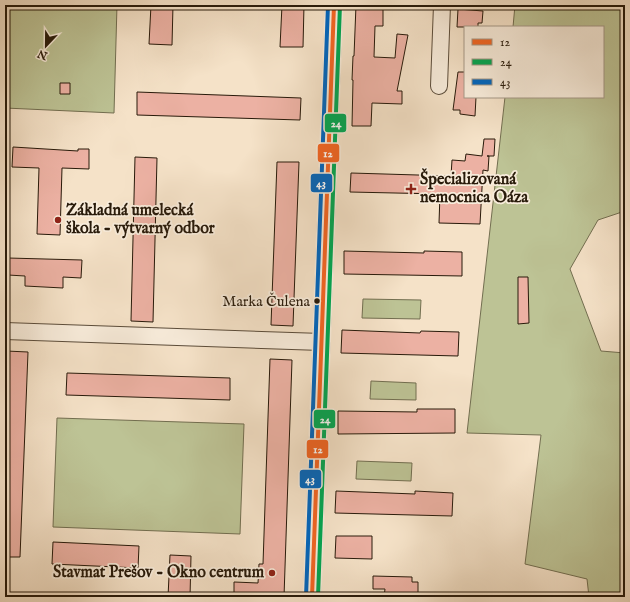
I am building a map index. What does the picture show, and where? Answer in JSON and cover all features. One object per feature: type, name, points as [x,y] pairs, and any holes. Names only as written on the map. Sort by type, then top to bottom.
[{"type":"street","points":[[312,597],[334,5]]},
{"type":"street","points":[[439,86],[442,5]]},
{"type":"street","points":[[5,331],[322,342]]},
{"type":"green space","points":[[5,5],[117,5],[114,113],[5,108]]},
{"type":"green space","points":[[515,5],[625,5],[625,211],[598,220],[570,269],[601,351],[625,353],[625,597],[589,597],[587,579],[525,564],[541,435],[467,433],[505,98],[604,98],[604,26],[513,26]]},
{"type":"green space","points":[[363,299],[421,300],[420,319],[362,318]]},
{"type":"green space","points":[[371,381],[416,383],[416,400],[370,399]]},
{"type":"green space","points":[[57,418],[244,424],[240,534],[53,527]]},
{"type":"green space","points":[[357,461],[412,463],[411,481],[356,479]]},
{"type":"building","points":[[151,5],[173,5],[172,45],[149,44]]},
{"type":"building","points":[[282,5],[304,5],[303,47],[280,47]]},
{"type":"building","points":[[356,5],[383,5],[383,26],[375,26],[374,57],[395,58],[397,34],[408,35],[397,91],[402,91],[402,104],[372,103],[371,126],[352,126],[352,80]]},
{"type":"building","points":[[458,9],[483,11],[482,23],[478,23],[478,26],[457,27]]},
{"type":"building","points":[[458,72],[464,72],[464,98],[476,98],[475,116],[460,114],[460,110],[453,110]]},
{"type":"building","points":[[60,83],[70,83],[70,94],[60,94]]},
{"type":"building","points":[[137,92],[301,98],[300,120],[137,115]]},
{"type":"building","points":[[484,139],[495,139],[494,156],[489,156],[488,171],[483,170],[480,224],[439,223],[440,194],[350,192],[351,173],[451,176],[452,160],[465,161],[466,154],[482,156]]},
{"type":"building","points":[[13,147],[78,151],[78,149],[89,149],[89,169],[62,168],[60,235],[37,234],[39,168],[12,167]]},
{"type":"building","points":[[135,157],[157,158],[153,322],[131,321]]},
{"type":"building","points":[[277,162],[299,162],[293,326],[271,325]]},
{"type":"building","points":[[344,251],[424,253],[424,251],[462,252],[462,276],[344,274]]},
{"type":"building","points":[[8,258],[82,260],[81,278],[63,277],[63,288],[25,286],[25,276],[8,275]]},
{"type":"building","points":[[518,277],[528,277],[529,323],[518,324]]},
{"type":"building","points":[[342,330],[420,333],[421,331],[459,332],[458,356],[341,353]]},
{"type":"building","points":[[6,351],[28,352],[20,557],[5,557]]},
{"type":"building","points":[[270,359],[292,360],[284,597],[234,597],[234,582],[258,583],[259,564],[263,564]]},
{"type":"building","points":[[67,373],[230,378],[230,400],[66,395]]},
{"type":"building","points":[[417,409],[455,409],[455,433],[338,434],[338,411],[417,412]]},
{"type":"building","points":[[336,491],[415,494],[415,491],[453,493],[452,516],[335,513]]},
{"type":"building","points":[[336,536],[372,536],[372,559],[335,558]]},
{"type":"building","points":[[53,542],[139,546],[138,568],[52,564]]},
{"type":"building","points":[[170,555],[191,556],[190,597],[168,597]]},
{"type":"building","points":[[373,576],[412,577],[412,582],[418,582],[418,597],[384,597],[385,589],[373,589]]},
{"type":"transit line","name":"43","points":[[306,597],[328,5]]},
{"type":"transit line","name":"12","points":[[312,597],[334,5]]},
{"type":"transit line","name":"24","points":[[318,597],[340,5]]},
{"type":"place","name":"Špecializovaná nemocnica Oáza","points":[[411,189]]},
{"type":"place","name":"Základná umelecká škola - výtvarný odbor","points":[[58,220]]},
{"type":"place","name":"Marka Čulena","points":[[317,301]]},
{"type":"place","name":"Stavmat Prešov - Okno centrum","points":[[272,573]]}]
